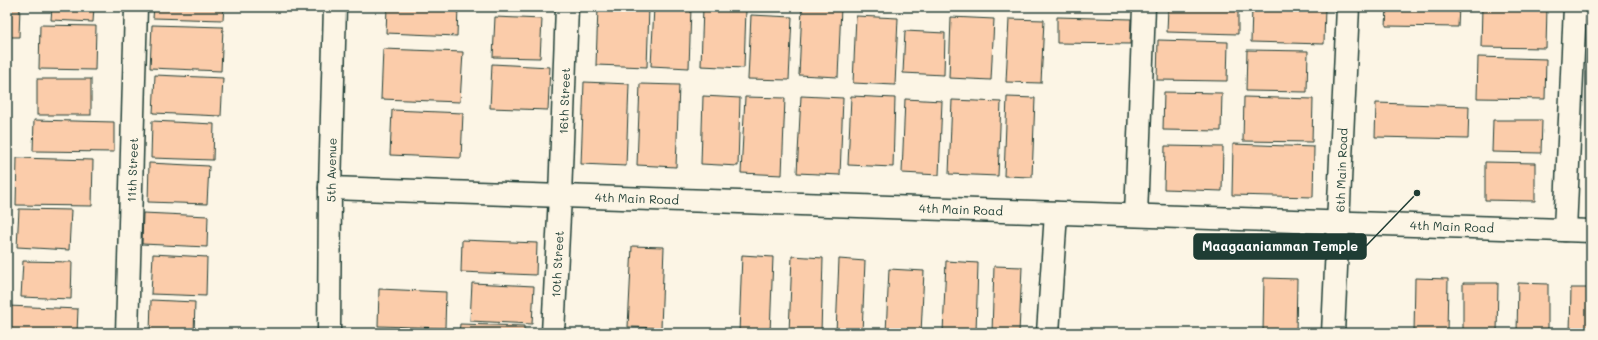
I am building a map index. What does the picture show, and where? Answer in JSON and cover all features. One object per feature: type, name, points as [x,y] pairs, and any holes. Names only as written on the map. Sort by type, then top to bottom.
[{"type":"street","name":"11th Street","points":[[127,333],[136,7]]},
{"type":"street","name":"5th Avenue","points":[[329,333],[330,188],[335,7]]},
{"type":"street","name":"16th Street","points":[[560,196],[567,7]]},
{"type":"street","points":[[1136,215],[1144,7]]},
{"type":"street","name":"6th Main Road","points":[[1333,333],[1348,7]]},
{"type":"street","points":[[1565,230],[1580,11]]},
{"type":"street","name":"4th Main Road","points":[[330,188],[1591,231]]},
{"type":"street","name":"10th Street","points":[[553,333],[560,196]]},
{"type":"street","points":[[1048,333],[1056,213]]},
{"type":"building","points":[[7,7],[20,7],[19,37],[7,37]]},
{"type":"building","points":[[52,7],[94,7],[93,22],[51,20]]},
{"type":"building","points":[[154,7],[224,7],[223,20],[153,18]]},
{"type":"building","points":[[387,7],[458,7],[457,36],[386,33]]},
{"type":"building","points":[[598,7],[649,7],[647,67],[596,65]]},
{"type":"building","points":[[654,7],[691,8],[689,68],[651,66]]},
{"type":"building","points":[[703,7],[746,9],[744,68],[701,66]]},
{"type":"building","points":[[802,7],[841,7],[838,77],[799,75]]},
{"type":"building","points":[[1168,7],[1238,7],[1238,34],[1167,32]]},
{"type":"building","points":[[1252,7],[1325,7],[1324,44],[1251,42]]},
{"type":"building","points":[[1387,7],[1459,7],[1458,27],[1386,26]]},
{"type":"building","points":[[1482,7],[1547,7],[1546,48],[1481,47]]},
{"type":"building","points":[[751,15],[792,17],[789,80],[748,79]]},
{"type":"building","points":[[856,16],[898,18],[895,85],[853,83]]},
{"type":"building","points":[[495,17],[542,19],[540,58],[493,57]]},
{"type":"building","points":[[951,17],[994,19],[991,80],[949,78]]},
{"type":"building","points":[[1057,17],[1131,19],[1130,44],[1057,43]]},
{"type":"building","points":[[1009,19],[1044,20],[1041,83],[1006,82]]},
{"type":"building","points":[[40,25],[96,26],[95,70],[39,69]]},
{"type":"building","points":[[152,25],[223,27],[221,71],[150,68]]},
{"type":"building","points":[[905,31],[945,33],[944,75],[903,73]]},
{"type":"building","points":[[1158,40],[1228,42],[1227,81],[1157,80]]},
{"type":"building","points":[[383,49],[463,52],[460,102],[381,99]]},
{"type":"building","points":[[1247,50],[1308,51],[1307,92],[1246,91]]},
{"type":"building","points":[[1478,57],[1546,59],[1545,99],[1477,98]]},
{"type":"building","points":[[492,64],[550,67],[548,110],[490,108]]},
{"type":"building","points":[[155,75],[223,78],[221,116],[153,113]]},
{"type":"building","points":[[37,79],[91,79],[91,115],[37,115]]},
{"type":"building","points":[[584,82],[629,84],[626,166],[581,164]]},
{"type":"building","points":[[640,84],[679,85],[676,167],[637,165]]},
{"type":"building","points":[[1164,92],[1222,93],[1221,131],[1163,130]]},
{"type":"building","points":[[703,96],[740,98],[738,166],[701,164]]},
{"type":"building","points":[[801,96],[843,98],[840,175],[797,173]]},
{"type":"building","points":[[851,96],[895,98],[893,167],[848,165]]},
{"type":"building","points":[[745,97],[785,98],[782,175],[741,173]]},
{"type":"building","points":[[1007,97],[1035,98],[1032,177],[1004,176]]},
{"type":"building","points":[[1244,97],[1313,99],[1312,142],[1243,141]]},
{"type":"building","points":[[905,99],[942,101],[939,175],[902,173]]},
{"type":"building","points":[[952,100],[1001,102],[998,176],[949,174]]},
{"type":"building","points":[[1376,103],[1469,106],[1468,139],[1375,137]]},
{"type":"building","points":[[392,110],[463,113],[461,158],[390,155]]},
{"type":"building","points":[[34,120],[114,122],[114,152],[33,151]]},
{"type":"building","points":[[1493,120],[1542,120],[1541,153],[1492,152]]},
{"type":"building","points":[[152,121],[214,124],[213,160],[151,158]]},
{"type":"building","points":[[1233,144],[1314,147],[1313,197],[1232,195]]},
{"type":"building","points":[[1165,146],[1223,147],[1222,191],[1164,189]]},
{"type":"building","points":[[17,158],[93,160],[92,206],[16,205]]},
{"type":"building","points":[[1485,162],[1535,163],[1535,201],[1485,200]]},
{"type":"building","points":[[149,163],[209,166],[207,204],[148,202]]},
{"type":"building","points":[[19,209],[71,210],[69,250],[17,247]]},
{"type":"building","points":[[143,213],[208,216],[207,247],[142,244]]},
{"type":"building","points":[[462,240],[537,243],[536,275],[461,272]]},
{"type":"building","points":[[632,246],[664,247],[661,328],[628,327]]},
{"type":"building","points":[[153,254],[207,257],[206,296],[151,294]]},
{"type":"building","points":[[742,255],[773,257],[770,333],[739,333]]},
{"type":"building","points":[[792,256],[823,258],[821,333],[789,333]]},
{"type":"building","points":[[839,259],[865,261],[862,333],[836,333]]},
{"type":"building","points":[[23,261],[72,262],[71,299],[21,297]]},
{"type":"building","points":[[946,261],[978,263],[976,333],[943,333]]},
{"type":"building","points":[[994,266],[1022,267],[1019,333],[992,333]]},
{"type":"building","points":[[889,269],[924,271],[921,333],[886,333]]},
{"type":"building","points":[[1264,278],[1297,279],[1296,333],[1263,333]]},
{"type":"building","points":[[1415,278],[1448,279],[1447,333],[1414,333]]},
{"type":"building","points":[[472,283],[534,286],[532,324],[470,321]]},
{"type":"building","points":[[1463,283],[1498,283],[1497,333],[1463,333]]},
{"type":"building","points":[[1518,283],[1548,284],[1548,333],[1517,333]]},
{"type":"building","points":[[1571,288],[1591,288],[1591,333],[1570,333]]},
{"type":"building","points":[[379,289],[446,292],[445,328],[378,326]]},
{"type":"building","points":[[151,300],[195,302],[194,333],[150,333]]},
{"type":"building","points":[[8,306],[78,309],[77,333],[7,333]]},
{"type":"building","points":[[460,324],[524,326],[524,333],[459,333]]},
{"type":"place","name":"Maagaaniamman Temple","points":[[1417,193]]}]
